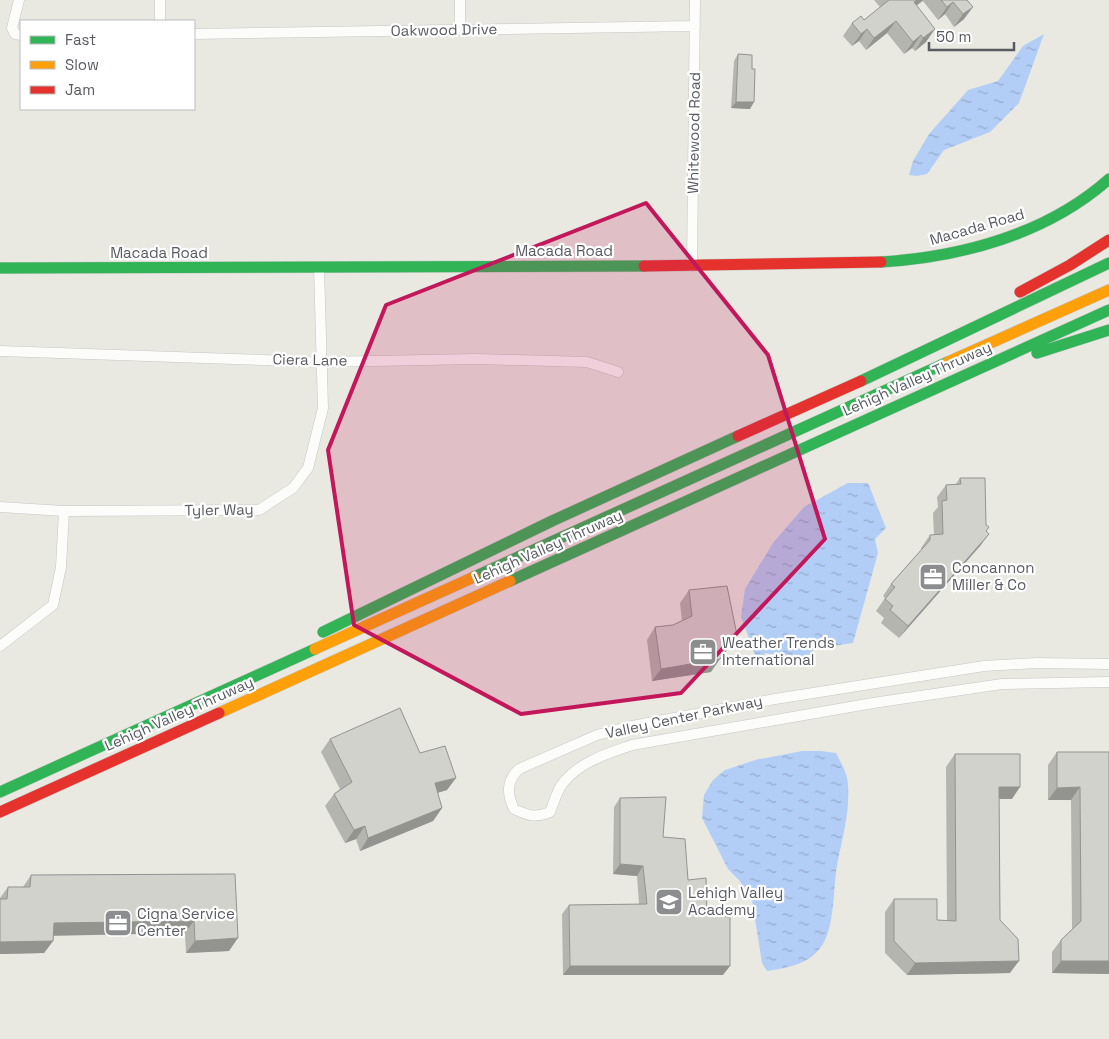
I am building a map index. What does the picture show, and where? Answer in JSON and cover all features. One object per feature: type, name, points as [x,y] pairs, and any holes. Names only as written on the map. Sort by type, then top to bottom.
[{"type":"main road","name":"Macada Road","points":[[0,268],[692,266],[869,263],[911,260],[940,256],[998,240],[1044,222],[1079,204],[1109,179]]},
{"type":"main road","points":[[832,394],[1070,266],[1109,240]]},
{"type":"main road","points":[[104,745],[333,627],[552,521],[926,351],[1109,263]]},
{"type":"main road","name":"Lehigh Valley Thruway","points":[[0,792],[1109,290]]},
{"type":"main road","name":"Lehigh Valley Thruway","points":[[0,812],[1109,310]]},
{"type":"main road","points":[[951,380],[1109,330]]},
{"type":"street","points":[[19,0],[12,28],[15,34],[20,35]]},
{"type":"street","points":[[160,0],[160,20]]},
{"type":"street","points":[[460,0],[460,30]]},
{"type":"street","name":"Whitewood Road","points":[[692,266],[695,0]]},
{"type":"street","name":"Oakwood Drive","points":[[195,34],[694,26]]},
{"type":"street","name":"Tyler Way","points":[[0,507],[64,511],[259,510],[293,488],[308,468],[323,408],[319,267]]},
{"type":"street","name":"Ciera Lane","points":[[0,351],[321,362],[476,359],[587,362],[618,372]]},
{"type":"street","points":[[0,646],[53,605],[61,567],[64,511]]},
{"type":"street","name":"Valley Center Parkway","points":[[1109,664],[984,666],[775,699],[627,726],[597,735],[519,769],[512,775],[508,790],[514,809],[537,817],[550,812],[562,784],[576,770],[595,758],[632,745],[873,703],[1002,684],[1109,682]]},
{"type":"highlighted area","points":[[646,203],[768,355],[825,539],[681,693],[521,714],[354,625],[328,450],[386,305]]},
{"type":"water","points":[[1044,34],[1019,103],[990,132],[944,150],[927,174],[909,175],[913,161],[929,134],[968,90],[998,81],[1023,46]]},
{"type":"water","points":[[848,483],[868,483],[886,528],[875,539],[878,553],[853,643],[814,649],[807,658],[802,659],[766,653],[757,660],[741,617],[745,589],[773,543],[804,507]]},
{"type":"water","points":[[802,751],[836,753],[848,782],[847,816],[837,865],[833,908],[826,939],[816,953],[796,965],[767,971],[762,963],[752,900],[739,880],[728,869],[702,818],[704,795],[713,780],[725,770],[755,760]]},
{"type":"building","points":[[889,0],[917,0],[914,2],[935,29],[923,38],[921,35],[913,42],[896,21],[874,38],[867,29],[861,34],[852,23],[861,16],[864,20]]},
{"type":"building","points":[[941,0],[967,0],[973,7],[963,14],[953,2],[947,7]]},
{"type":"building","points":[[738,54],[752,55],[752,69],[755,69],[754,102],[736,102]]},
{"type":"building","points":[[960,478],[985,478],[986,525],[989,527],[986,531],[989,534],[908,626],[890,610],[893,606],[885,599],[895,587],[891,584],[930,540],[930,535],[943,534],[942,501],[947,500],[946,485],[961,484]]},
{"type":"building","points":[[727,586],[737,635],[720,659],[661,669],[655,627],[673,625],[692,616],[689,590]]},
{"type":"building","points":[[400,708],[420,753],[445,746],[456,778],[435,783],[442,808],[368,838],[365,826],[354,830],[334,794],[352,782],[330,739]]},
{"type":"building","points":[[1057,752],[1109,752],[1109,961],[1061,961],[1061,940],[1081,921],[1080,787],[1057,788]]},
{"type":"building","points":[[955,754],[1020,754],[1020,787],[999,787],[1000,920],[1018,939],[1019,961],[915,963],[894,941],[894,899],[937,899],[937,920],[956,921]]},
{"type":"building","name":"Lehigh Valley Academy","points":[[666,797],[663,837],[685,839],[688,880],[706,878],[707,915],[730,917],[730,966],[570,966],[569,905],[647,904],[643,866],[620,864],[620,798]]},
{"type":"building","points":[[235,874],[238,938],[195,941],[194,921],[54,923],[53,941],[0,942],[0,899],[7,899],[8,887],[30,887],[31,875]]},
{"type":"traffic: fast","points":[[881,262],[942,255],[1002,239],[1031,228],[1059,214],[1085,198],[1109,179]]},
{"type":"traffic: fast","points":[[861,381],[1109,263]]},
{"type":"traffic: fast","points":[[0,268],[644,266]]},
{"type":"traffic: fast","points":[[510,581],[1109,310]]},
{"type":"traffic: fast","points":[[1037,353],[1109,330]]},
{"type":"traffic: fast","points":[[474,577],[948,362]]},
{"type":"traffic: fast","points":[[323,632],[552,521],[738,436]]},
{"type":"traffic: fast","points":[[0,792],[315,649]]},
{"type":"traffic: slow","points":[[948,362],[1109,290]]},
{"type":"traffic: slow","points":[[315,649],[474,577]]},
{"type":"traffic: slow","points":[[219,713],[510,581]]},
{"type":"traffic: jam","points":[[1020,292],[1070,265],[1109,240]]},
{"type":"traffic: jam","points":[[644,266],[881,262]]},
{"type":"traffic: jam","points":[[738,436],[861,381]]},
{"type":"traffic: jam","points":[[0,812],[219,713]]},
{"type":"place","name":"Concannon Miller & Co","points":[[933,577]]},
{"type":"place","name":"Weather Trends International","points":[[703,652]]},
{"type":"place","name":"Lehigh Valley Academy","points":[[669,902]]},
{"type":"place","name":"Cigna Service Center","points":[[118,923]]}]
